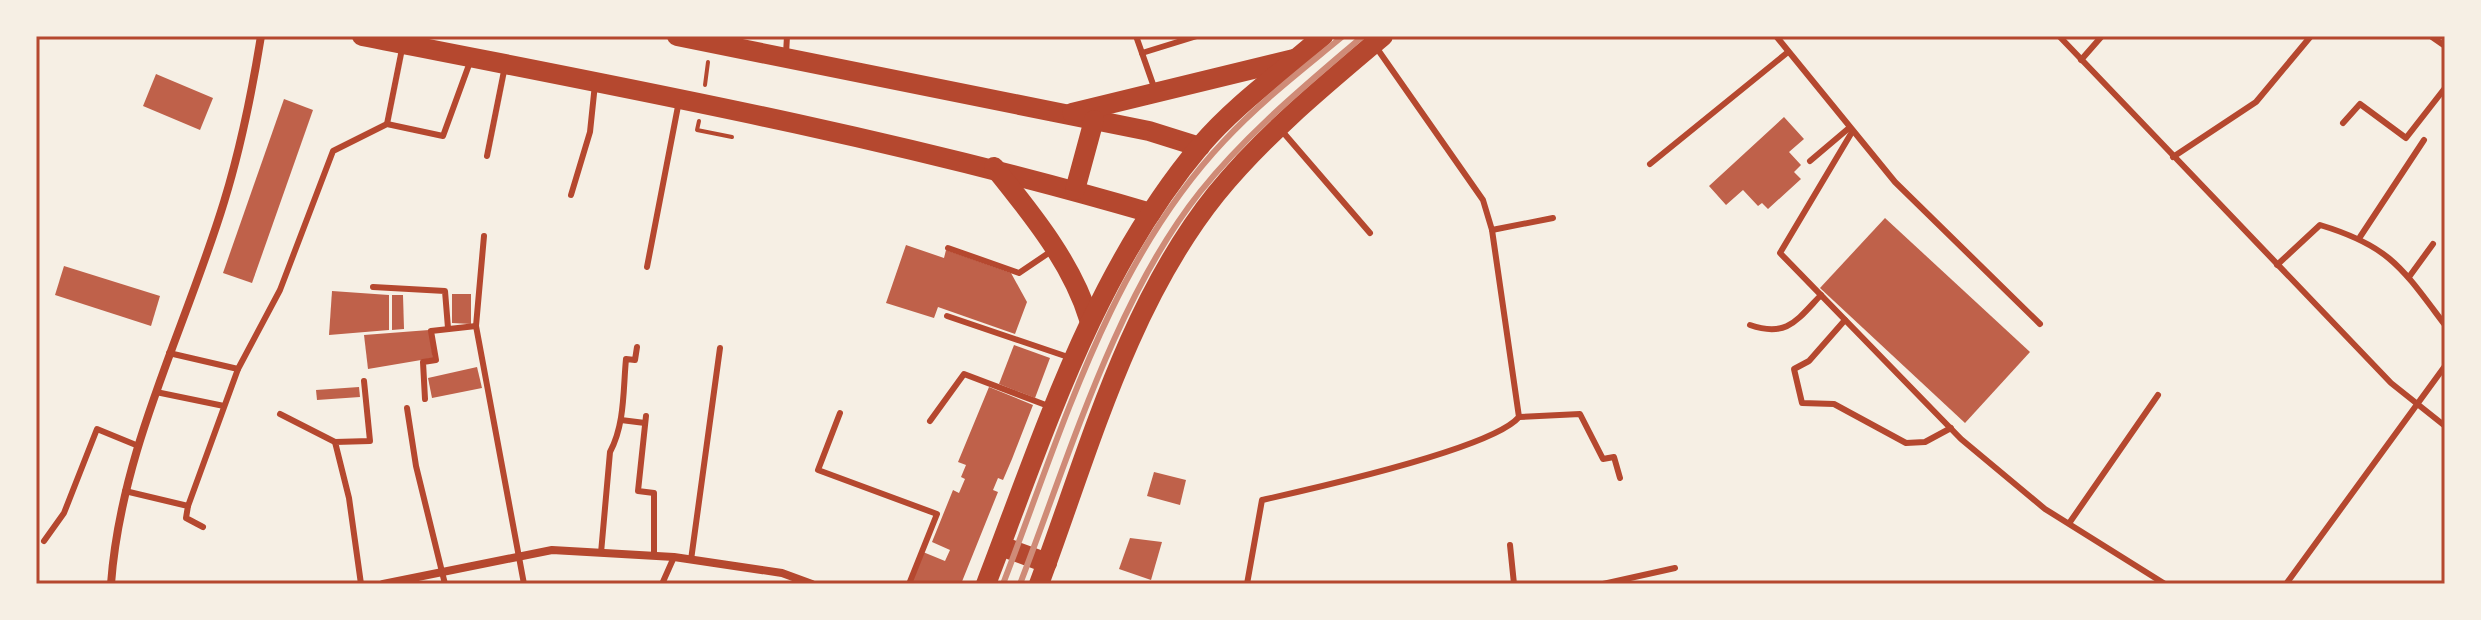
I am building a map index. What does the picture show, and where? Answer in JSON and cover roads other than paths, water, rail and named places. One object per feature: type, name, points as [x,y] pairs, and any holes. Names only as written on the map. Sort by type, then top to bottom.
[{"type":"main road","points":[[362,36],[680,97],[994,167],[1151,213]]},
{"type":"main road","points":[[677,36],[1149,131],[1200,147]]},
{"type":"main road","points":[[986,584],[1089,319],[1151,213],[1200,147],[1246,101],[1323,36]]},
{"type":"main road","points":[[1039,584],[1112,389],[1164,272],[1216,195],[1280,128],[1378,40]]},
{"type":"main road","points":[[1065,115],[1297,59]]},
{"type":"main road","points":[[1075,190],[1094,120]]},
{"type":"main road","points":[[994,167],[1030,212],[1054,250],[1083,299],[1089,319]]},
{"type":"main road","points":[[1001,546],[1047,563]]},
{"type":"street","points":[[111,584],[125,491],[136,445],[224,203],[248,114],[261,36]]},
{"type":"street","points":[[383,584],[552,550],[674,557],[782,573],[812,584]]},
{"type":"lane","points":[[785,58],[787,36]]},
{"type":"lane","points":[[1136,36],[1156,93]]},
{"type":"lane","points":[[1142,53],[1197,36]]},
{"type":"lane","points":[[1776,36],[1895,182],[2040,324]]},
{"type":"lane","points":[[2059,36],[2391,383],[2445,426]]},
{"type":"lane","points":[[2081,60],[2102,36]]},
{"type":"lane","points":[[2173,157],[2256,102],[2311,36]]},
{"type":"lane","points":[[2432,37],[2445,46]]},
{"type":"lane","points":[[1378,40],[1483,200],[1492,230],[1519,417]]},
{"type":"lane","points":[[387,124],[403,44]]},
{"type":"lane","points":[[1650,164],[1788,52]]},
{"type":"lane","points":[[203,527],[186,518],[188,506],[238,369],[280,290],[333,151],[387,124],[443,136],[472,56]]},
{"type":"lane","points":[[487,156],[506,63]]},
{"type":"lane","points":[[571,195],[590,132],[596,80]]},
{"type":"lane","points":[[2343,123],[2360,104],[2406,138],[2445,88]]},
{"type":"lane","points":[[647,267],[680,97]]},
{"type":"lane","points":[[1280,128],[1370,233]]},
{"type":"lane","points":[[1810,161],[1851,130]]},
{"type":"lane","points":[[1851,130],[1780,253],[1951,428],[2045,509],[2165,584]]},
{"type":"lane","points":[[2360,237],[2424,140]]},
{"type":"lane","points":[[1492,230],[1553,218]]},
{"type":"lane","points":[[2277,265],[2320,225],[2360,237],[2397,261],[2445,325]]},
{"type":"lane","points":[[484,236],[476,326],[524,584]]},
{"type":"lane","points":[[2409,277],[2433,244]]},
{"type":"lane","points":[[948,248],[1019,273],[1054,250]]},
{"type":"lane","points":[[373,287],[445,291],[448,328]]},
{"type":"lane","points":[[1750,325],[1768,332],[1791,326],[1821,295]]},
{"type":"lane","points":[[947,316],[1075,359]]},
{"type":"lane","points":[[1845,320],[1809,361],[1794,369],[1802,403],[1834,404],[1906,443],[1925,442],[1951,428]]},
{"type":"lane","points":[[425,399],[423,362],[436,360],[431,331],[476,326]]},
{"type":"lane","points":[[601,553],[610,452],[618,437],[621,420],[626,359],[635,360],[637,347]]},
{"type":"lane","points":[[691,560],[720,348]]},
{"type":"lane","points":[[169,353],[238,369]]},
{"type":"lane","points":[[2286,584],[2445,366]]},
{"type":"lane","points":[[930,421],[964,374],[1054,408]]},
{"type":"lane","points":[[280,414],[335,442],[370,441],[364,381]]},
{"type":"lane","points":[[156,392],[224,406]]},
{"type":"lane","points":[[2070,522],[2158,395]]},
{"type":"lane","points":[[407,408],[416,466],[445,584]]},
{"type":"lane","points":[[840,413],[818,470],[937,514],[909,584]]},
{"type":"lane","points":[[1247,584],[1262,500],[1452,451],[1510,427],[1519,417],[1580,414],[1603,459],[1614,457],[1620,478]]},
{"type":"lane","points":[[621,420],[646,420],[638,491],[654,493],[654,555]]},
{"type":"lane","points":[[44,541],[64,513],[97,429],[136,445]]},
{"type":"lane","points":[[335,442],[349,498],[361,584]]},
{"type":"lane","points":[[125,491],[188,506]]},
{"type":"lane","points":[[1510,545],[1514,584]]},
{"type":"lane","points":[[662,584],[674,557]]},
{"type":"lane","points":[[1603,584],[1675,568]]},
{"type":"railway","points":[[1003,584],[1092,351],[1149,240],[1184,189],[1224,141],[1343,36]]},
{"type":"railway","points":[[1020,584],[1096,380],[1143,281],[1170,234],[1200,192],[1238,149],[1363,36]]}]
